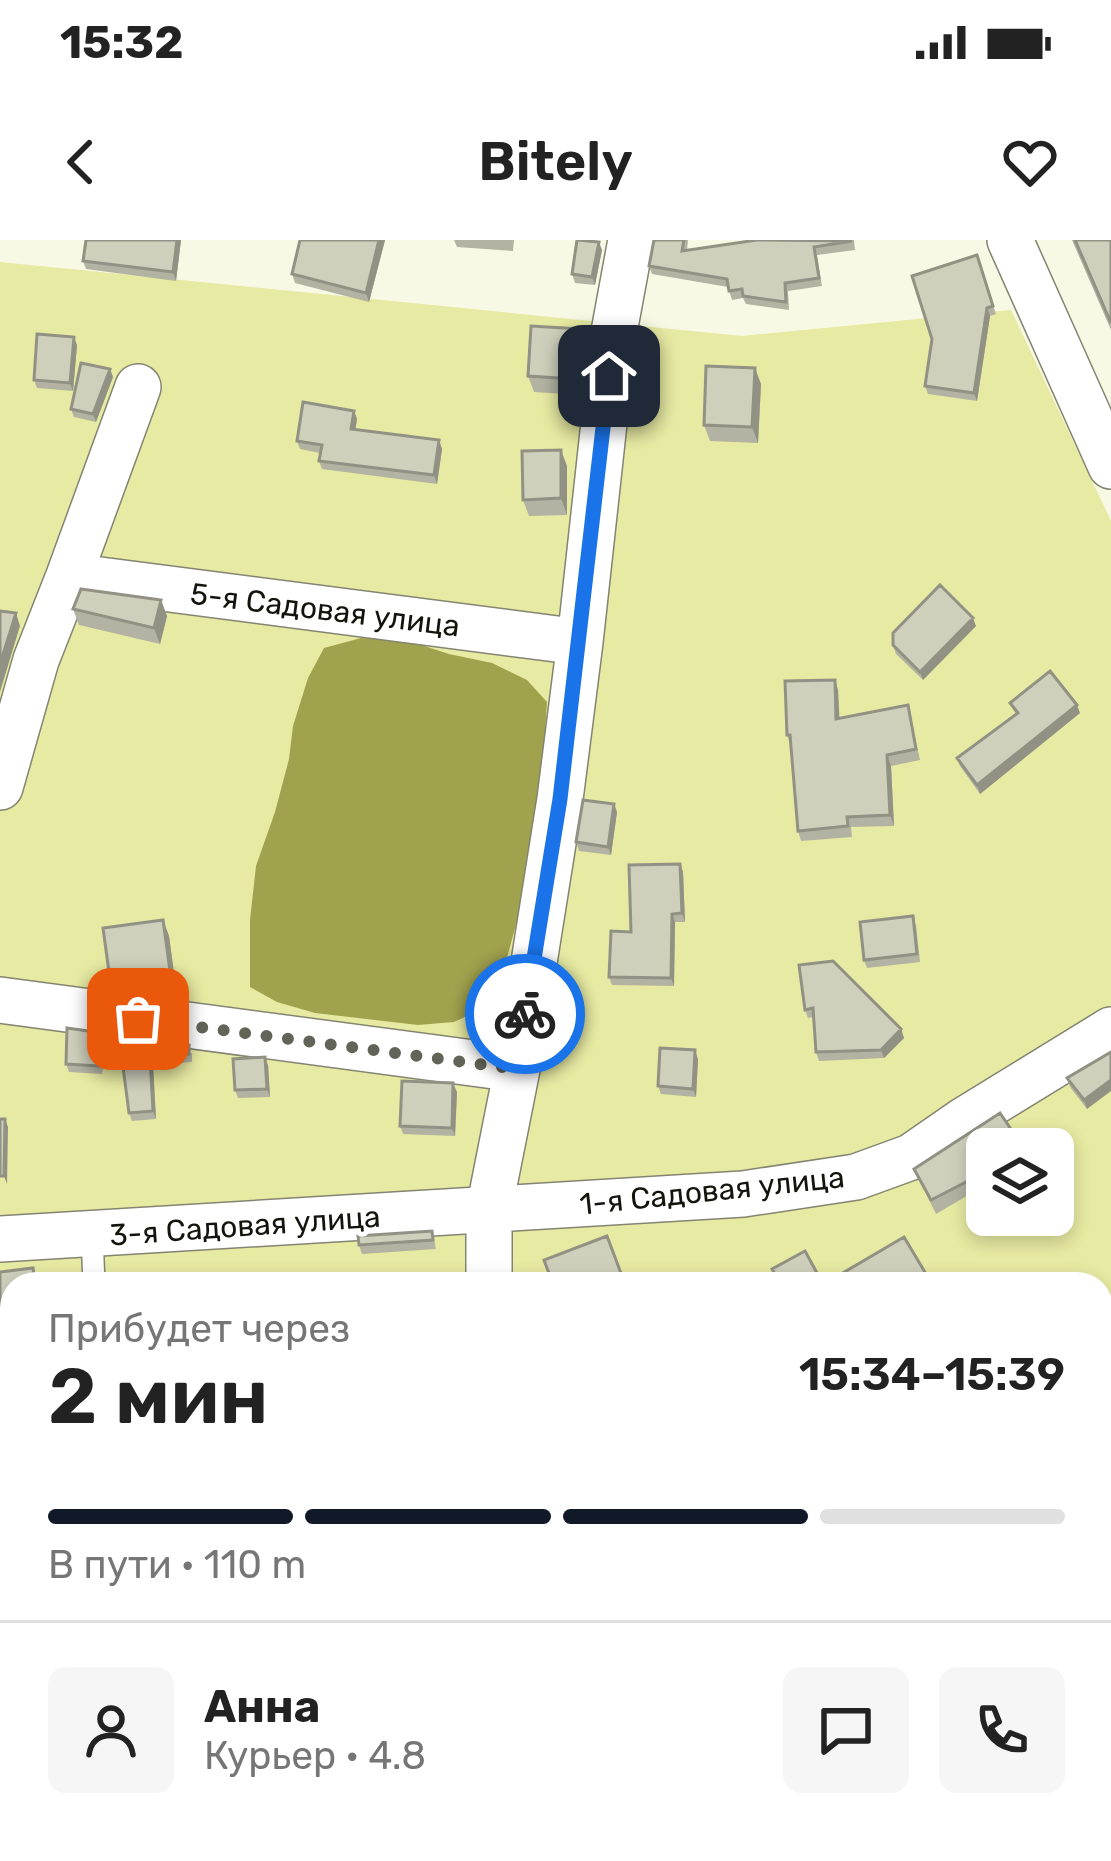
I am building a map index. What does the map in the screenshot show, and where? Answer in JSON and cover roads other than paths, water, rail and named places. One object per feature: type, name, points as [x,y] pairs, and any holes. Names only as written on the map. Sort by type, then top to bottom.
[{"type":"street","points":[[489,1272],[489,1210],[560,799],[614,332],[631,240]]},
{"type":"street","points":[[1010,240],[1111,466]]},
{"type":"street","points":[[0,787],[36,660],[138,387]]},
{"type":"street","name":"5-я Садовая улица","points":[[69,577],[580,642]]},
{"type":"street","points":[[0,1000],[517,1069]]},
{"type":"street","name":"1-я Садовая улица","points":[[489,1210],[743,1194],[856,1178],[911,1157],[1111,1030]]},
{"type":"street","name":"3-я Садовая улица","points":[[0,1239],[489,1210]]},
{"type":"lane","points":[[92,1235],[94,1272]]}]
